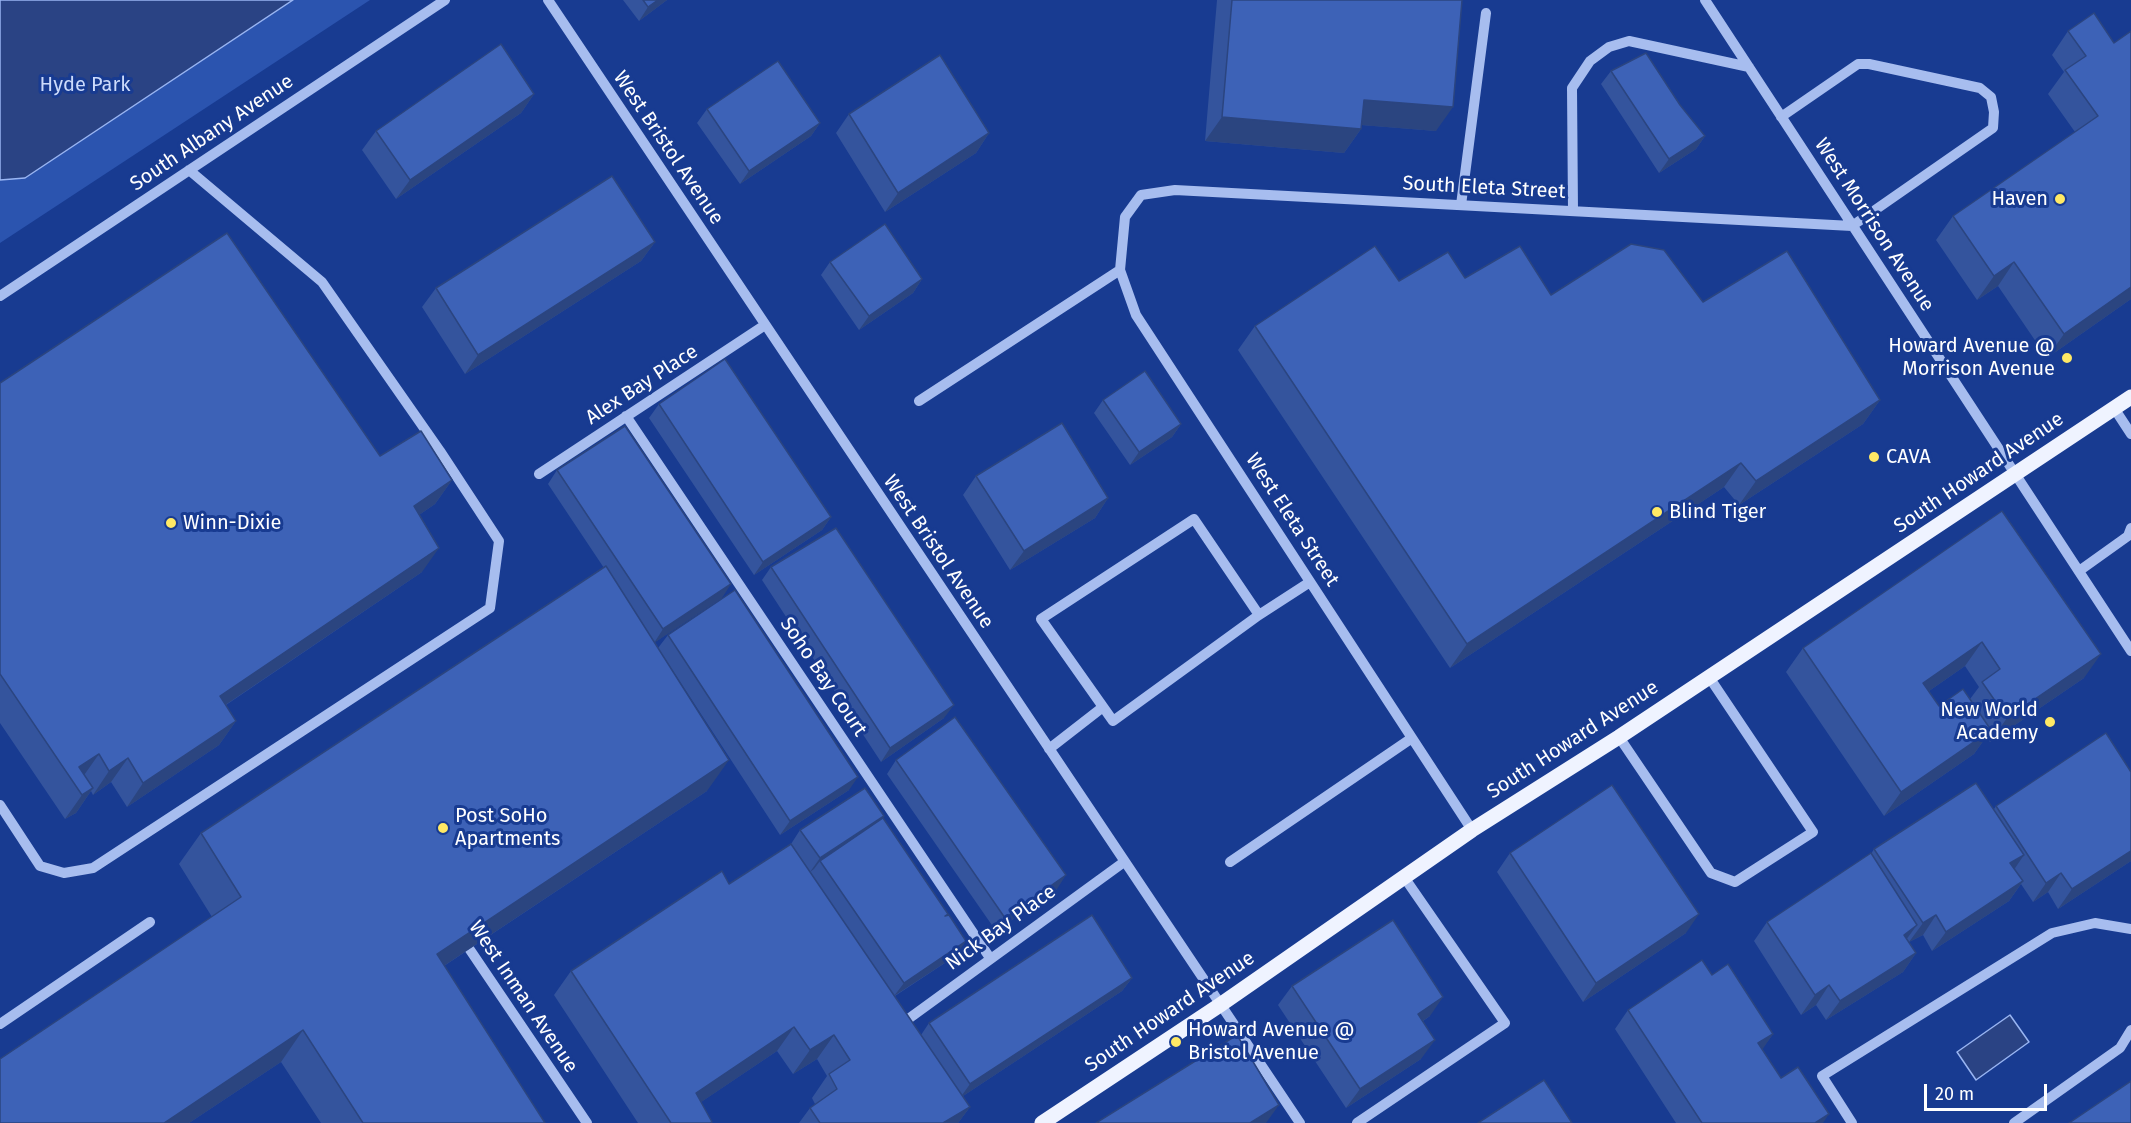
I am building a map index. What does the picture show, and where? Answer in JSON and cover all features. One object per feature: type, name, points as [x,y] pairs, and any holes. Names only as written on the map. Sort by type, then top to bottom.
[{"type":"main road","name":"South Howard Avenue","points":[[1042,1123],[1220,1005],[1472,830],[1619,737],[2131,397]]},
{"type":"street","name":"South Albany Avenue","points":[[0,296],[445,0]]},
{"type":"street","name":"West Bristol Avenue","points":[[548,0],[1300,1123]]},
{"type":"street","name":"West Morrison Avenue","points":[[1705,0],[2131,651]]},
{"type":"street","points":[[1461,205],[1486,13]]},
{"type":"street","points":[[1573,211],[1572,88],[1590,61],[1609,47],[1629,41],[1749,67]]},
{"type":"street","points":[[1781,117],[1858,64],[1869,64],[1980,88],[1991,97],[1994,112],[1992,128],[1852,226]]},
{"type":"street","points":[[0,805],[40,866],[64,873],[93,868],[490,608],[499,541],[440,451],[322,282],[189,170]]},
{"type":"street","name":"South Eleta Street","points":[[1125,217],[1141,195],[1175,190],[1852,226]]},
{"type":"street","name":"West Eleta Street","points":[[1125,217],[1120,270],[1136,315],[1472,830]]},
{"type":"street","points":[[919,401],[1120,270]]},
{"type":"street","name":"Alex Bay Place","points":[[539,474],[765,325]]},
{"type":"street","points":[[2114,408],[2131,434]]},
{"type":"street","name":"Soho Bay Court","points":[[626,416],[990,958]]},
{"type":"street","points":[[1259,615],[1194,519],[1041,619],[1113,721],[1259,615],[1310,582]]},
{"type":"street","points":[[2079,571],[2130,535]]},
{"type":"street","points":[[1619,737],[1711,873],[1735,882],[1813,832],[1708,676]]},
{"type":"street","points":[[1049,749],[1103,707]]},
{"type":"street","points":[[1230,862],[1412,738]]},
{"type":"street","name":"Nick Bay Place","points":[[900,1024],[1124,862]]},
{"type":"street","points":[[1357,1123],[1505,1023],[1404,877]]},
{"type":"street","points":[[0,1024],[150,922]]},
{"type":"street","points":[[1852,1123],[1822,1076],[2052,933],[2095,923],[2131,929]]},
{"type":"street","name":"West Inman Avenue","points":[[455,928],[587,1123]]},
{"type":"street","points":[[2014,1123],[2120,1048],[2131,1030]]},
{"type":"green space","name":"Hyde Park","points":[[0,0],[370,0],[0,243]]},
{"type":"shaded area","name":"Hyde Park","points":[[0,0],[293,0],[25,178],[0,180]]},
{"type":"shaded area","points":[[2010,1015],[2029,1042],[1976,1080],[1957,1052]]},
{"type":"building","points":[[643,0],[658,0],[648,7]]},
{"type":"building","points":[[1232,0],[1462,0],[1453,107],[1364,100],[1361,129],[1222,117]]},
{"type":"building","name":"Haven","points":[[2094,13],[2114,43],[2131,31],[2131,287],[2064,334],[2014,262],[1994,276],[1953,216],[2098,116],[2065,70],[2086,56],[2068,31]]},
{"type":"building","points":[[501,44],[534,94],[410,180],[376,131]]},
{"type":"building","points":[[1646,53],[1680,105],[1705,136],[1669,159],[1611,71]]},
{"type":"building","points":[[940,55],[989,133],[898,193],[849,114]]},
{"type":"building","points":[[778,61],[820,123],[749,171],[707,109]]},
{"type":"building","points":[[612,176],[655,242],[478,355],[436,288]]},
{"type":"building","points":[[885,224],[922,279],[869,316],[830,262]]},
{"type":"building","points":[[227,233],[380,456],[421,431],[452,480],[414,506],[439,548],[220,696],[236,721],[143,783],[128,758],[109,771],[99,754],[79,767],[93,788],[82,795],[0,674],[0,383]]},
{"type":"building","points":[[1631,244],[1664,250],[1703,302],[1787,251],[1880,400],[1756,481],[1741,463],[1467,644],[1255,326],[1375,246],[1399,281],[1448,252],[1465,278],[1520,246],[1551,295]]},
{"type":"building","points":[[725,359],[831,517],[763,562],[659,404]]},
{"type":"building","points":[[1145,371],[1181,424],[1139,452],[1103,400]]},
{"type":"building","points":[[1062,423],[1108,498],[1024,551],[976,476]]},
{"type":"building","points":[[625,426],[731,584],[663,629],[557,470]]},
{"type":"building","points":[[2002,511],[2101,654],[2007,718],[1982,682],[2000,669],[1982,642],[1923,683],[1939,706],[1963,689],[1991,730],[1901,792],[1803,648]]},
{"type":"building","points":[[836,528],[954,705],[890,748],[771,567]]},
{"type":"building","name":"Post SoHo Apartments","points":[[606,566],[729,760],[437,954],[545,1123],[363,1123],[303,1030],[164,1123],[0,1123],[0,1059],[241,897],[201,833]]},
{"type":"building","points":[[735,590],[858,777],[790,821],[668,635]]},
{"type":"building","points":[[955,717],[1066,875],[1005,918],[896,760]]},
{"type":"building","points":[[2106,733],[2131,772],[2131,851],[2072,889],[2061,873],[2046,883],[1996,806]]},
{"type":"building","points":[[1976,783],[2024,855],[2010,863],[2023,881],[1946,932],[1936,915],[1923,923],[1874,849]]},
{"type":"building","points":[[1612,785],[1699,914],[1596,983],[1510,853]]},
{"type":"building","points":[[865,788],[884,816],[820,858],[800,830]]},
{"type":"building","points":[[883,818],[948,914],[945,916],[949,915],[966,941],[904,983],[820,861]]},
{"type":"building","points":[[791,844],[970,1107],[943,1123],[820,1123],[810,1108],[837,1089],[829,1074],[850,1060],[834,1035],[810,1050],[794,1027],[696,1093],[712,1122],[671,1123],[571,971],[722,871],[729,884]]},
{"type":"building","points":[[1871,853],[1917,925],[1904,935],[1916,953],[1840,1001],[1829,985],[1815,995],[1767,922]]},
{"type":"building","points":[[1092,915],[1132,978],[970,1084],[929,1023]]},
{"type":"building","points":[[1393,920],[1443,997],[1418,1014],[1435,1040],[1360,1089],[1292,986]]},
{"type":"building","points":[[1702,960],[1712,975],[1728,964],[1773,1034],[1758,1043],[1781,1078],[1798,1067],[1829,1114],[1815,1123],[1702,1123],[1628,1010]]},
{"type":"building","points":[[1237,1035],[1279,1105],[1250,1123],[1096,1123]]},
{"type":"building","points":[[1544,1080],[1572,1123],[1478,1123]]},
{"type":"building","points":[[2131,1081],[2131,1123],[2069,1123]]},
{"type":"place","name":"Haven","points":[[2060,199]]},
{"type":"place","name":"Howard Avenue @ Morrison Avenue","points":[[2067,358]]},
{"type":"place","name":"CAVA","points":[[1874,457]]},
{"type":"place","name":"Blind Tiger","points":[[1657,512]]},
{"type":"place","name":"Winn-Dixie","points":[[171,523]]},
{"type":"place","name":"New World Academy","points":[[2050,722]]},
{"type":"place","name":"Post SoHo Apartments","points":[[443,828]]},
{"type":"place","name":"Howard Avenue @ Bristol Avenue","points":[[1176,1042]]}]
